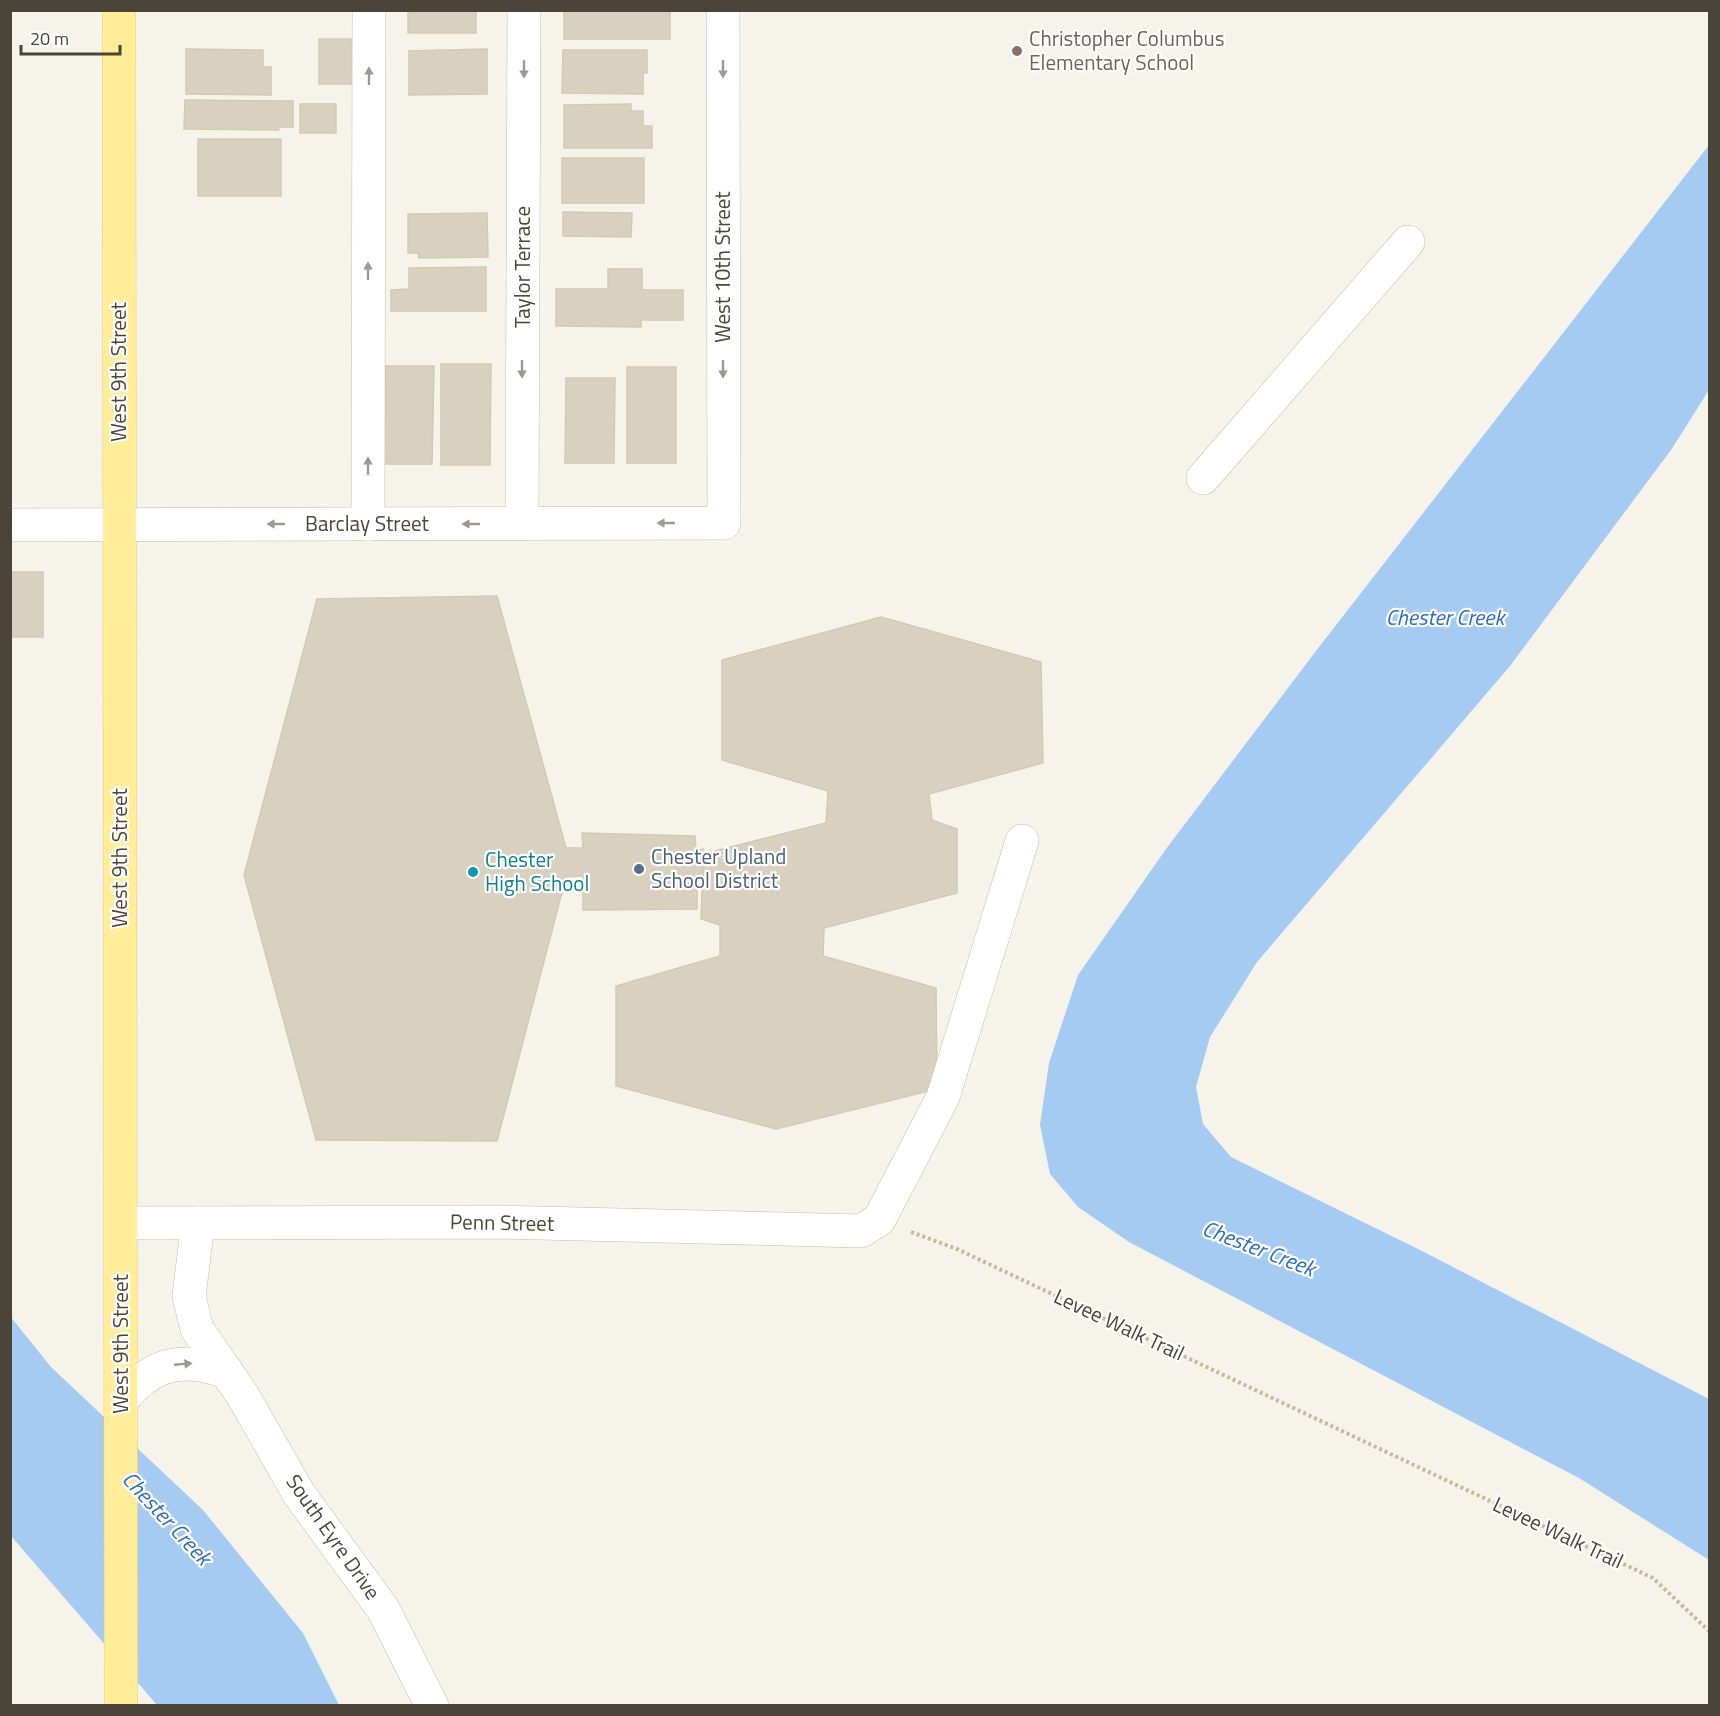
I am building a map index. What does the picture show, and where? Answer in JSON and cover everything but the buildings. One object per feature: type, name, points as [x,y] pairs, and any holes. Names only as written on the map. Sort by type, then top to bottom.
[{"type":"main road","name":"West 9th Street","points":[[119,10],[121,1223],[127,1380],[121,1706]]},
{"type":"street","points":[[368,524],[369,10]]},
{"type":"street","name":"Taylor Terrace","points":[[522,524],[524,10]]},
{"type":"street","name":"West 10th Street","points":[[723,10],[724,523]]},
{"type":"street","points":[[1203,478],[1407,242]]},
{"type":"street","name":"Barclay Street","points":[[10,525],[724,523]]},
{"type":"street","points":[[879,1220],[943,1097],[1022,841]]},
{"type":"street","name":"Penn Street","points":[[121,1223],[502,1222],[861,1231],[879,1220]]},
{"type":"street","name":"South Eyre Drive","points":[[198,1223],[190,1277],[191,1313],[205,1343],[227,1372],[298,1494],[383,1609],[432,1706]]},
{"type":"street","points":[[127,1380],[175,1364],[206,1364],[227,1372]]},
{"type":"path","name":"Levee Walk Trail","points":[[879,1220],[957,1249],[1653,1578],[1710,1632]]},
{"type":"water","name":"Chester Creek","points":[[1709,145],[1709,390],[1671,450],[1510,666],[1257,962],[1210,1037],[1196,1087],[1203,1124],[1231,1157],[1420,1250],[1709,1399],[1709,1560],[1579,1478],[1129,1242],[1078,1207],[1050,1174],[1040,1125],[1049,1063],[1078,975],[1166,849],[1319,647]]},
{"type":"water","name":"Chester Creek","points":[[10,1316],[51,1367],[203,1510],[303,1633],[339,1705],[157,1705],[11,1536]]},
{"type":"place","name":"Christopher Columbus Elementary School","points":[[1017,51]]},
{"type":"place","name":"Chester Upland School District","points":[[639,869]]},
{"type":"place","name":"Chester High School","points":[[473,872]]}]
